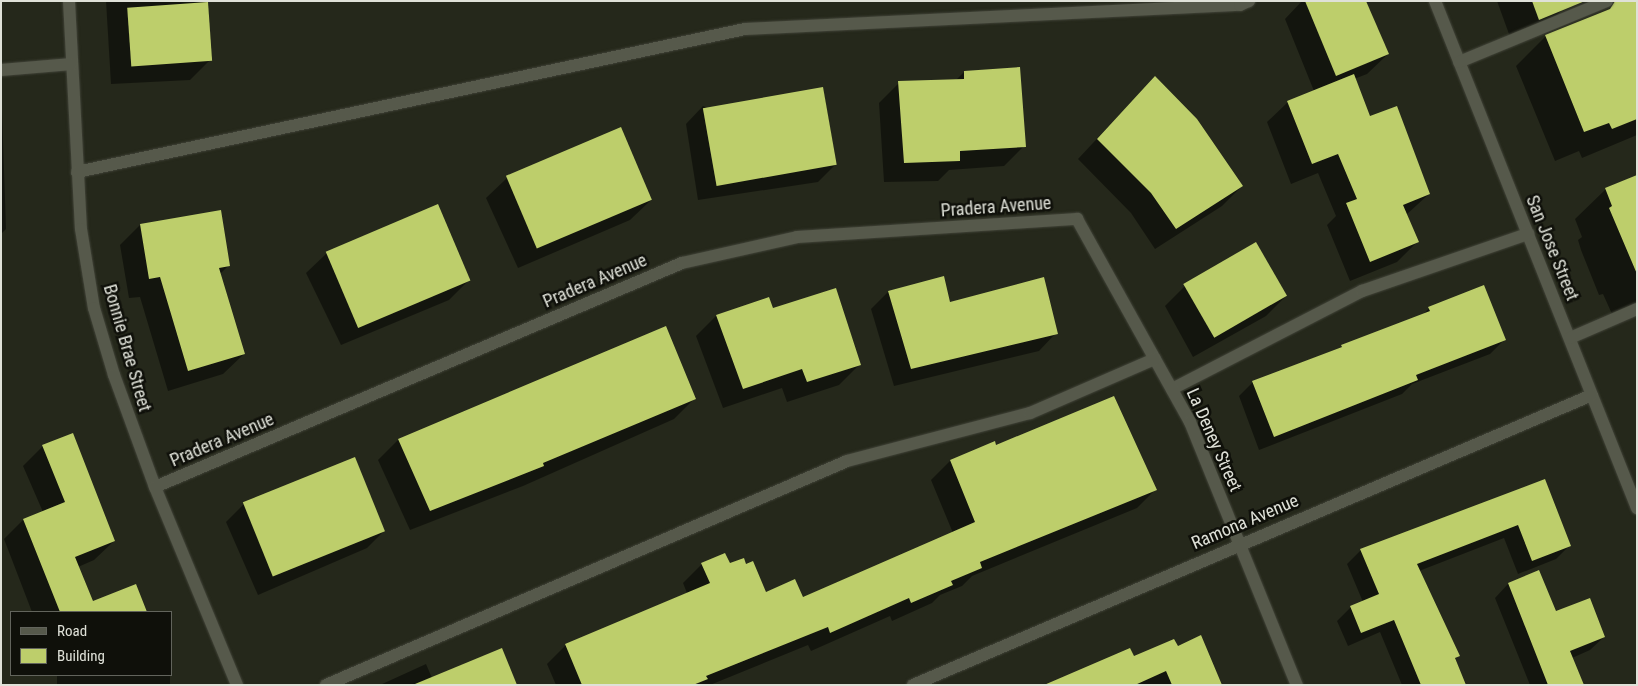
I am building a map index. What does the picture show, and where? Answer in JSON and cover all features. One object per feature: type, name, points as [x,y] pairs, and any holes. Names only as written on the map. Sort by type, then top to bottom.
[{"type":"street","name":"Bonnie Brae Street","points":[[69,1],[81,229],[94,308],[114,375],[155,488],[237,685]]},
{"type":"street","points":[[77,172],[745,29],[1240,5],[1249,1]]},
{"type":"street","name":"San Jose Street","points":[[1435,1],[1637,508]]},
{"type":"street","points":[[1459,62],[1589,5],[1607,1]]},
{"type":"street","points":[[1,70],[72,64]]},
{"type":"street","name":"Pradera Avenue","points":[[155,488],[682,263],[797,238],[1077,219]]},
{"type":"street","name":"La Deney Street","points":[[1077,219],[1190,422],[1297,685]]},
{"type":"street","points":[[1172,389],[1362,291],[1528,234]]},
{"type":"street","points":[[1570,338],[1637,309]]},
{"type":"street","points":[[326,685],[847,461],[1030,413],[1155,359]]},
{"type":"street","name":"Ramona Avenue","points":[[913,685],[1240,543],[1592,395]]},
{"type":"building","points":[[1305,1],[1366,1],[1389,54],[1336,76]]},
{"type":"building","points":[[1532,1],[1585,1],[1539,20]]},
{"type":"building","points":[[1615,1],[1637,1],[1637,119],[1612,129],[1609,123],[1584,132],[1545,35],[1610,9]]},
{"type":"building","points":[[208,2],[212,61],[131,67],[127,8]]},
{"type":"building","points":[[1020,67],[1026,147],[960,151],[960,161],[904,163],[898,81],[964,79],[964,71]]},
{"type":"building","points":[[1354,74],[1370,116],[1397,106],[1430,194],[1403,205],[1419,242],[1370,262],[1346,203],[1357,199],[1338,154],[1312,164],[1287,101]]},
{"type":"building","points":[[1155,76],[1197,119],[1243,186],[1176,229],[1151,193],[1097,139]]},
{"type":"building","points":[[823,87],[837,165],[717,186],[703,108]]},
{"type":"building","points":[[621,127],[652,200],[537,249],[506,176]]},
{"type":"building","points":[[1637,175],[1637,274],[1609,208],[1612,206],[1605,188]]},
{"type":"building","points":[[438,204],[470,280],[358,328],[326,252]]},
{"type":"building","points":[[221,210],[230,266],[219,268],[245,354],[188,371],[160,277],[149,279],[140,224]]},
{"type":"building","points":[[1256,242],[1287,296],[1214,338],[1183,284]]},
{"type":"building","points":[[944,276],[950,302],[1044,277],[1058,334],[911,369],[888,291]]},
{"type":"building","points":[[1484,285],[1506,340],[1416,375],[1418,380],[1274,437],[1252,381],[1430,311],[1428,307]]},
{"type":"building","points":[[836,288],[861,365],[807,382],[802,369],[743,389],[716,315],[769,297],[773,308]]},
{"type":"building","points":[[666,326],[696,399],[543,463],[544,466],[430,511],[398,439]]},
{"type":"building","points":[[1114,396],[1157,490],[980,562],[982,568],[951,581],[953,585],[911,603],[909,598],[830,633],[828,627],[706,676],[708,679],[693,685],[582,685],[565,644],[710,583],[701,563],[725,553],[730,563],[744,558],[746,564],[753,561],[766,592],[795,579],[803,597],[975,522],[950,460],[995,441],[996,445]]},
{"type":"building","points":[[73,433],[115,541],[75,557],[93,601],[136,584],[147,611],[60,611],[23,519],[65,502],[42,445]]},
{"type":"building","points":[[355,457],[385,531],[273,577],[243,502]]},
{"type":"building","points":[[1545,479],[1571,546],[1532,561],[1518,525],[1417,564],[1460,656],[1455,658],[1466,685],[1421,685],[1394,620],[1361,633],[1350,606],[1379,594],[1360,549]]},
{"type":"building","points":[[1539,570],[1556,611],[1590,598],[1605,637],[1570,651],[1584,685],[1548,685],[1508,583]]},
{"type":"building","points":[[1201,635],[1222,685],[1172,685],[1166,671],[1135,685],[1044,685],[1130,648],[1134,656],[1174,639],[1178,646]]},
{"type":"building","points":[[502,648],[517,685],[415,685],[415,684]]}]
